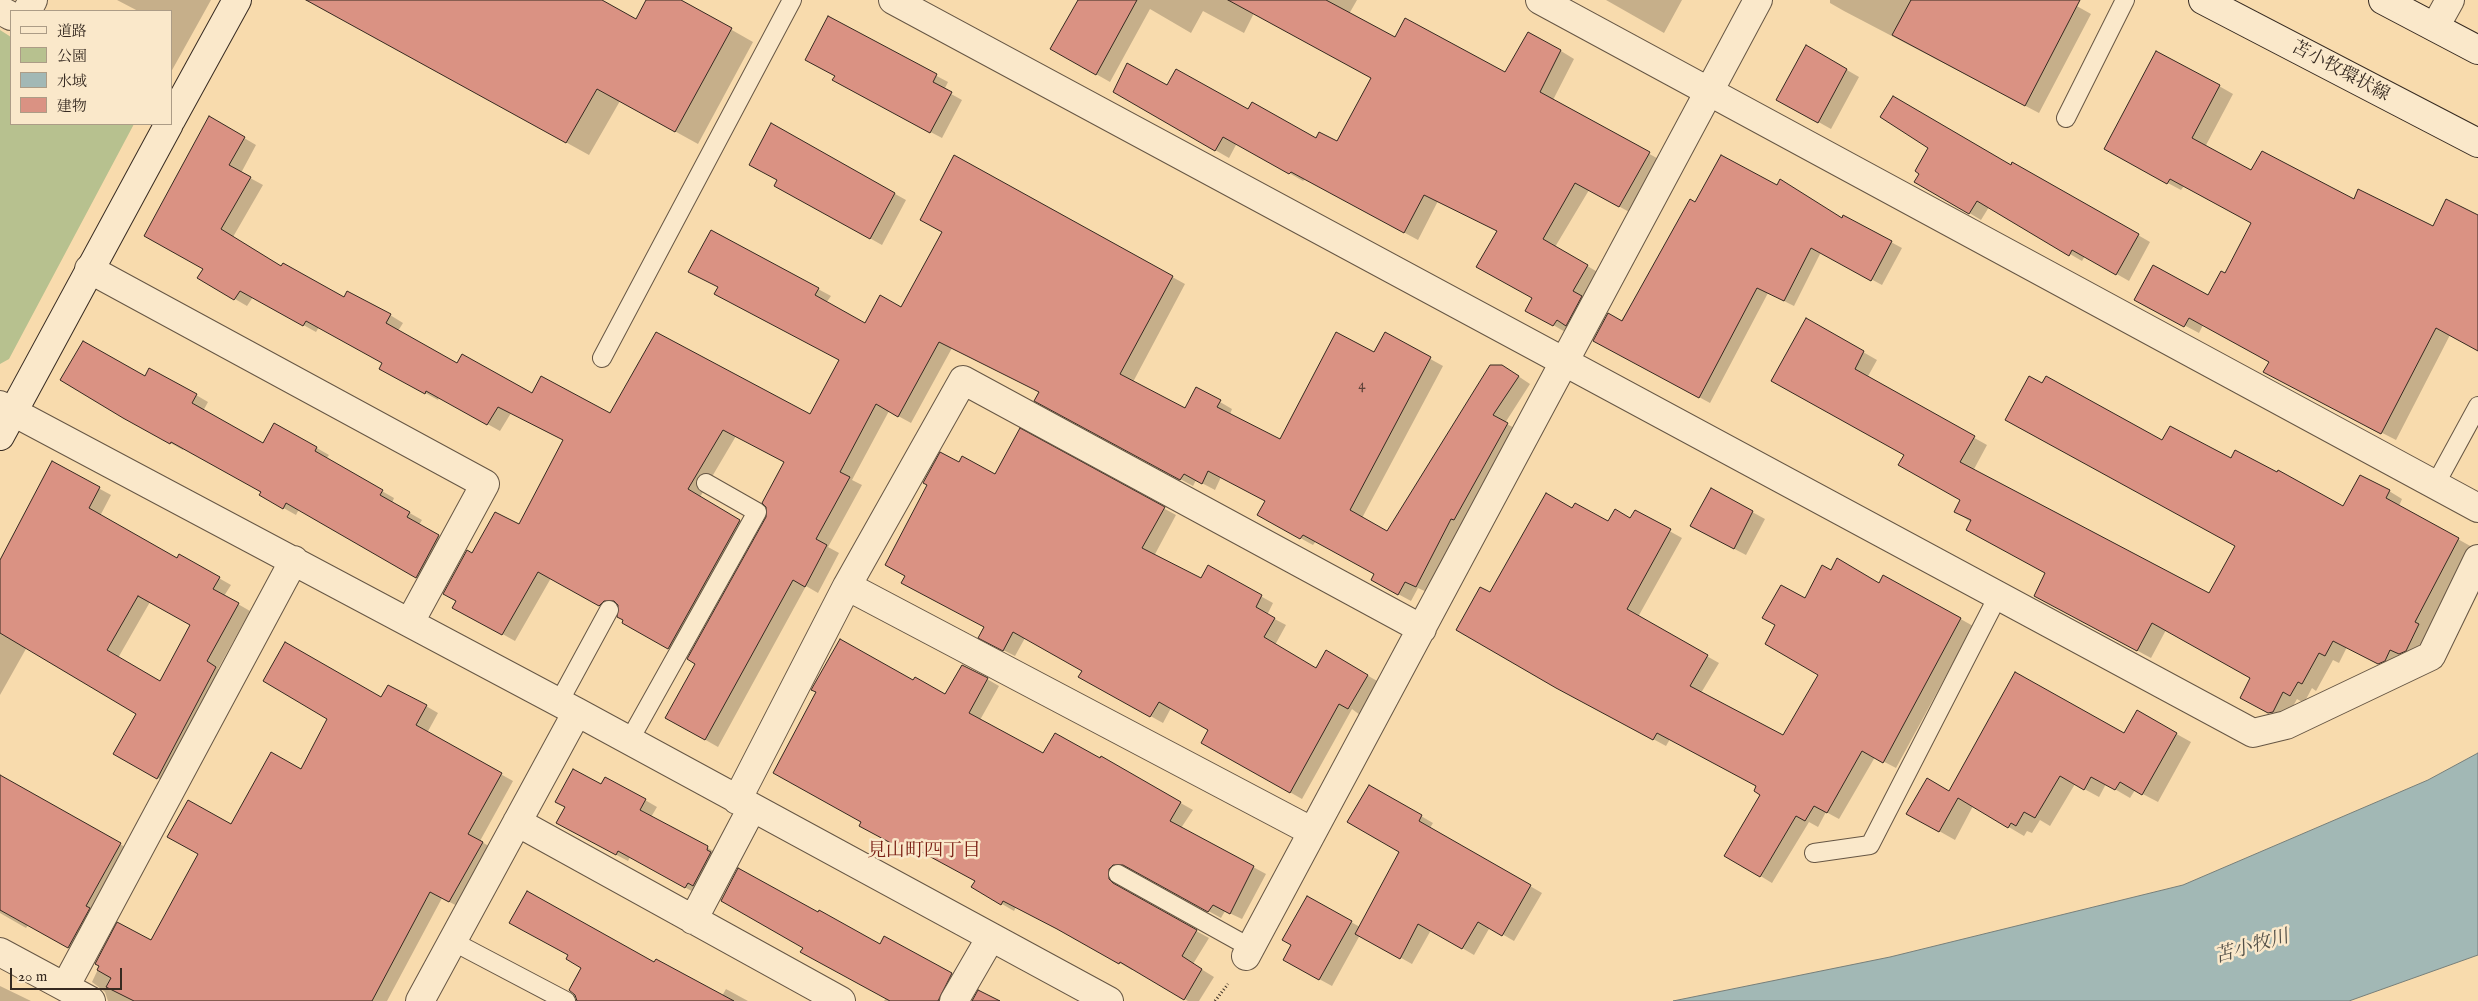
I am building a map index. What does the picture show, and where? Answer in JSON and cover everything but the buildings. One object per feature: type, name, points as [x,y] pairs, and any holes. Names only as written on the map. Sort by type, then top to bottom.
[{"type":"street","points":[[172,116],[237,0]]},
{"type":"street","points":[[893,0],[2253,734],[2286,725],[2431,656],[2478,559]]},
{"type":"street","points":[[1540,0],[2478,508]]},
{"type":"street","points":[[1248,952],[1311,831],[1711,92],[1758,0]]},
{"type":"street","name":"苫小牧環状線","points":[[2203,0],[2478,144]]},
{"type":"street","points":[[2383,0],[2478,50]]},
{"type":"street","points":[[2435,27],[2450,0]]},
{"type":"street","points":[[0,436],[6,409],[89,270],[167,125]]},
{"type":"street","points":[[89,270],[484,484],[410,622]]},
{"type":"street","points":[[693,920],[744,804],[847,586],[963,380],[1422,629]]},
{"type":"street","points":[[6,409],[410,622],[1109,1001]]},
{"type":"street","points":[[65,987],[294,560]]},
{"type":"street","points":[[847,586],[1311,831]]},
{"type":"street","points":[[420,1001],[517,822],[568,707]]},
{"type":"street","points":[[517,822],[841,1001]]},
{"type":"street","points":[[954,1001],[991,937]]},
{"type":"street","points":[[0,952],[91,1001]]},
{"type":"lane","points":[[602,358],[792,0]]},
{"type":"lane","points":[[2066,118],[2125,0]]},
{"type":"lane","points":[[2435,485],[2478,406]]},
{"type":"lane","points":[[630,741],[757,512],[706,483]]},
{"type":"lane","points":[[1814,854],[1870,845],[1998,596]]},
{"type":"lane","points":[[568,707],[609,610]]},
{"type":"lane","points":[[1118,874],[1248,952]]},
{"type":"lane","points":[[452,941],[566,1001]]},
{"type":"green space","points":[[0,30],[10,36],[10,125],[133,125],[9,359],[0,364]]},
{"type":"water","name":"苫小牧川","points":[[2478,753],[2478,955],[2349,1001],[1673,1001],[1890,957],[2183,885],[2428,780]]},
{"type":"district","name":"見山町四丁目","points":[[924,852]]}]
